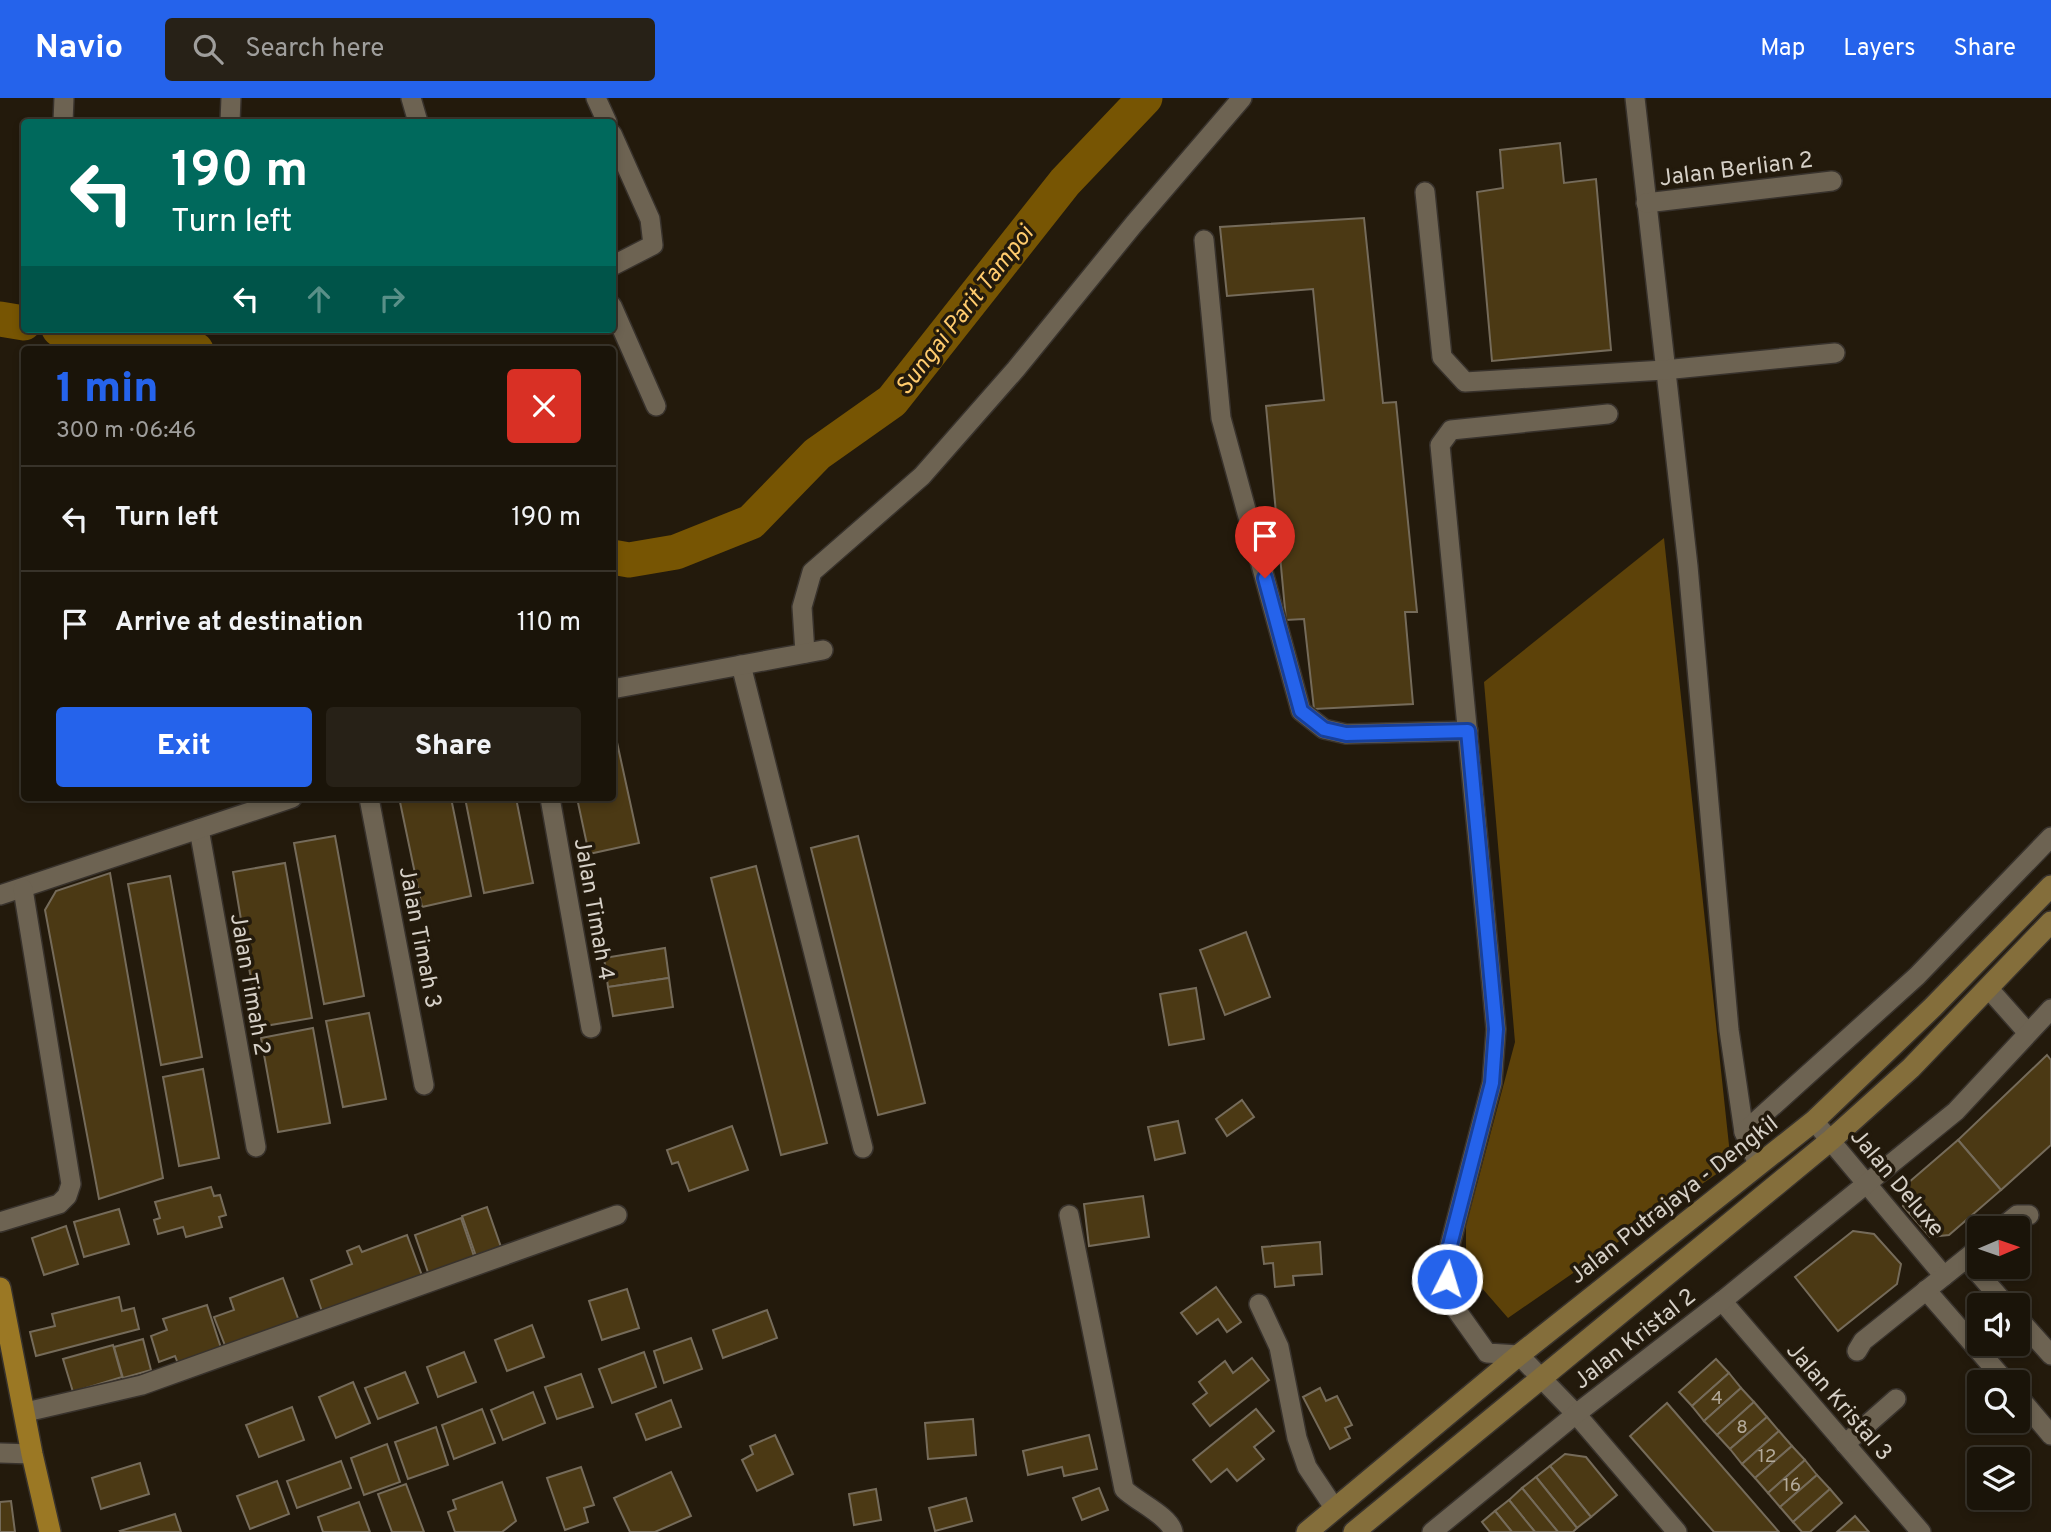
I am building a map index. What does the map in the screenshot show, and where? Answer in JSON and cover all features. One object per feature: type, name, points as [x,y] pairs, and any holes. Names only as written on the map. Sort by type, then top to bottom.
[{"type":"main road","name":"Jalan Putrajaya - Dengkil","points":[[1307,1532],[1519,1355],[1814,1121],[1933,1007],[2051,886]]},
{"type":"main road","points":[[1354,1532],[1831,1140],[1911,1068],[2051,922]]},
{"type":"main road","points":[[0,1288],[32,1454],[51,1532]]},
{"type":"street","points":[[63,119],[64,98]]},
{"type":"street","points":[[411,98],[417,119]]},
{"type":"street","points":[[596,98],[606,119]]},
{"type":"street","points":[[616,688],[814,652],[802,607],[812,572],[922,476],[1016,369],[1134,224],[1242,98]]},
{"type":"street","points":[[1635,98],[1688,566],[1728,1017],[1744,1132],[1758,1164]]},
{"type":"street","points":[[230,119],[233,99]]},
{"type":"street","points":[[616,143],[650,219],[653,245],[616,264]]},
{"type":"street","name":"Jalan Berlian 2","points":[[1646,203],[1832,181]]},
{"type":"street","points":[[1425,192],[1442,357],[1465,382],[1664,370],[1835,354]]},
{"type":"street","points":[[1204,240],[1221,418],[1301,711],[1324,729],[1346,734],[1468,731]]},
{"type":"street","points":[[616,315],[656,406]]},
{"type":"street","points":[[1608,414],[1451,430],[1440,445],[1496,1029],[1492,1083],[1450,1245],[1447,1279],[1455,1308],[1487,1353],[1519,1355],[1576,1414],[1677,1532]]},
{"type":"street","points":[[741,665],[863,1147]]},
{"type":"street","points":[[0,895],[283,801]]},
{"type":"street","name":"Jalan Timah 3","points":[[370,801],[424,1085]]},
{"type":"street","name":"Jalan Timah 4","points":[[551,801],[591,1028]]},
{"type":"street","name":"Jalan Timah 2","points":[[199,830],[256,1147]]},
{"type":"street","points":[[1744,1132],[1917,976],[2051,837]]},
{"type":"street","points":[[0,1222],[59,1204],[67,1196],[71,1184],[23,889]]},
{"type":"street","points":[[1989,989],[2028,1033]]},
{"type":"street","name":"Jalan Kristal 2","points":[[1432,1532],[1576,1414],[1723,1301],[1956,1111],[2051,1009]]},
{"type":"street","name":"Jalan Deluxe","points":[[1814,1121],[1944,1276]]},
{"type":"street","points":[[26,1412],[142,1385],[617,1215]]},
{"type":"street","points":[[1069,1215],[1124,1489],[1136,1501],[1162,1516],[1173,1532]]},
{"type":"street","points":[[2016,1216],[2029,1216]]},
{"type":"street","points":[[1857,1351],[1863,1341],[1967,1258]]},
{"type":"street","points":[[1926,1290],[1996,1370]]},
{"type":"street","name":"Jalan Kristal 3","points":[[1723,1301],[1921,1532]]},
{"type":"street","points":[[1259,1304],[1279,1347],[1297,1438],[1307,1467],[1335,1509]]},
{"type":"street","points":[[2030,1331],[2051,1355]]},
{"type":"street","points":[[1845,1444],[1896,1399]]},
{"type":"street","points":[[2030,1410],[2051,1435]]},
{"type":"street","points":[[0,1453],[32,1454]]},
{"type":"shaded area","points":[[1664,538],[1731,1164],[1508,1318],[1481,1287],[1466,1278],[1466,1225],[1515,1042],[1484,682]]},
{"type":"building","points":[[1560,143],[1564,183],[1596,179],[1611,350],[1492,361],[1477,192],[1503,188],[1500,150]]},
{"type":"building","points":[[1364,218],[1383,403],[1396,402],[1417,612],[1405,612],[1413,704],[1314,709],[1304,619],[1286,620],[1266,406],[1324,400],[1313,289],[1227,296],[1220,227]]},
{"type":"building","points":[[616,738],[639,843],[589,854],[578,801],[616,801]]},
{"type":"building","points":[[452,801],[471,896],[422,907],[400,802]]},
{"type":"building","points":[[466,801],[517,801],[533,883],[484,893]]},
{"type":"building","points":[[335,836],[364,996],[324,1004],[294,843]]},
{"type":"building","points":[[858,836],[925,1103],[878,1115],[811,848]]},
{"type":"building","points":[[285,863],[312,1018],[259,1027],[233,872]]},
{"type":"building","points":[[756,866],[827,1143],[781,1155],[711,878]]},
{"type":"building","points":[[110,873],[163,1178],[99,1199],[45,910],[56,891]]},
{"type":"building","points":[[170,876],[202,1057],[161,1065],[128,884]]},
{"type":"building","points":[[1246,932],[1270,997],[1225,1015],[1200,950]]},
{"type":"building","points":[[665,948],[669,978],[608,987],[604,958]]},
{"type":"building","points":[[669,978],[673,1007],[613,1016],[608,987]]},
{"type":"building","points":[[1196,988],[1204,1039],[1169,1045],[1160,994]]},
{"type":"building","points":[[369,1013],[386,1099],[343,1107],[326,1021]]},
{"type":"building","points":[[313,1028],[330,1123],[278,1132],[261,1038]]},
{"type":"building","points":[[2047,1055],[2051,1060],[2051,1145],[2001,1190],[1958,1140]]},
{"type":"building","points":[[203,1069],[219,1158],[179,1166],[163,1077]]},
{"type":"building","points":[[1242,1100],[1254,1117],[1227,1136],[1216,1119]]},
{"type":"building","points":[[1178,1121],[1185,1153],[1155,1160],[1148,1127]]},
{"type":"building","points":[[732,1126],[748,1170],[689,1191],[678,1162],[672,1164],[667,1150]]},
{"type":"building","points":[[1958,1140],[2001,1190],[1971,1216],[1967,1216],[1967,1219],[1949,1235],[1930,1237],[1903,1206],[1908,1183]]},
{"type":"building","points":[[211,1187],[214,1196],[220,1195],[226,1215],[219,1217],[222,1227],[186,1237],[183,1227],[158,1234],[154,1220],[160,1218],[155,1202]]},
{"type":"building","points":[[1143,1196],[1149,1237],[1089,1246],[1084,1204]]},
{"type":"building","points":[[487,1207],[502,1250],[477,1259],[462,1216]]},
{"type":"building","points":[[119,1209],[129,1244],[84,1257],[74,1222]]},
{"type":"building","points":[[461,1218],[477,1265],[431,1281],[415,1235]]},
{"type":"building","points":[[66,1226],[78,1264],[44,1275],[32,1238]]},
{"type":"building","points":[[1853,1231],[1874,1234],[1901,1264],[1897,1284],[1838,1331],[1795,1277]]},
{"type":"building","points":[[407,1235],[424,1281],[324,1317],[311,1280],[352,1264],[347,1251],[359,1246],[362,1252]]},
{"type":"building","points":[[1320,1242],[1322,1274],[1293,1276],[1294,1285],[1275,1287],[1273,1263],[1264,1264],[1262,1247]]},
{"type":"building","points":[[283,1278],[299,1321],[226,1348],[214,1317],[234,1310],[230,1298]]},
{"type":"building","points":[[1216,1287],[1241,1322],[1227,1332],[1218,1319],[1197,1334],[1181,1313]]},
{"type":"building","points":[[627,1289],[639,1328],[602,1340],[589,1301]]},
{"type":"building","points":[[119,1297],[122,1311],[134,1308],[139,1329],[36,1356],[30,1332],[55,1326],[52,1314]]},
{"type":"building","points":[[207,1305],[222,1351],[179,1366],[175,1356],[159,1362],[151,1336],[167,1330],[163,1319]]},
{"type":"building","points":[[767,1310],[777,1338],[723,1358],[713,1330]]},
{"type":"building","points":[[532,1325],[544,1357],[507,1371],[495,1340]]},
{"type":"building","points":[[691,1338],[702,1369],[664,1383],[654,1351]]},
{"type":"building","points":[[143,1339],[151,1370],[123,1378],[114,1347]]},
{"type":"building","points":[[113,1345],[122,1377],[73,1392],[63,1359]]},
{"type":"building","points":[[464,1352],[476,1382],[438,1397],[427,1367]]},
{"type":"building","points":[[644,1352],[656,1387],[612,1403],[599,1369]]},
{"type":"building","points":[[1252,1358],[1269,1380],[1210,1426],[1193,1404],[1207,1393],[1199,1382],[1225,1361],[1233,1373]]},
{"type":"building","points":[[1716,1359],[1729,1373],[1692,1406],[1679,1392]]},
{"type":"building","points":[[405,1372],[418,1403],[378,1419],[365,1388]]},
{"type":"building","points":[[1729,1373],[1741,1388],[1704,1421],[1692,1406]]},
{"type":"building","points":[[581,1374],[593,1407],[557,1419],[545,1387]]},
{"type":"building","points":[[353,1382],[370,1423],[336,1438],[319,1397]]},
{"type":"building","points":[[1320,1388],[1326,1401],[1337,1396],[1352,1425],[1345,1428],[1350,1438],[1330,1449],[1303,1397]]},
{"type":"building","points":[[1741,1388],[1754,1402],[1717,1435],[1704,1421]]},
{"type":"building","points":[[533,1392],[545,1423],[503,1440],[491,1410]]},
{"type":"building","points":[[671,1400],[681,1427],[646,1440],[636,1414]]},
{"type":"building","points":[[1754,1402],[1767,1417],[1730,1449],[1717,1435]]},
{"type":"building","points":[[1667,1403],[1779,1532],[1714,1532],[1630,1436]]},
{"type":"building","points":[[292,1407],[304,1440],[259,1457],[246,1425]]},
{"type":"building","points":[[482,1409],[495,1443],[454,1459],[442,1425]]},
{"type":"building","points":[[1256,1409],[1274,1431],[1254,1447],[1264,1459],[1237,1481],[1227,1469],[1211,1482],[1193,1460]]},
{"type":"building","points":[[1767,1417],[1779,1431],[1742,1464],[1730,1449]]},
{"type":"building","points":[[973,1419],[976,1455],[928,1459],[925,1423]]},
{"type":"building","points":[[436,1427],[448,1465],[408,1479],[395,1442]]},
{"type":"building","points":[[1779,1431],[1792,1446],[1755,1478],[1742,1464]]},
{"type":"building","points":[[775,1435],[793,1474],[757,1491],[742,1460],[753,1454],[750,1446]]},
{"type":"building","points":[[1089,1435],[1097,1469],[1064,1476],[1062,1467],[1028,1475],[1023,1451]]},
{"type":"building","points":[[387,1444],[400,1482],[364,1495],[351,1458]]},
{"type":"building","points":[[1792,1446],[1805,1460],[1768,1493],[1755,1478]]},
{"type":"building","points":[[1565,1454],[1586,1457],[1617,1495],[1591,1517],[1550,1466]]},
{"type":"building","points":[[1805,1460],[1817,1475],[1780,1507],[1768,1493]]},
{"type":"building","points":[[341,1461],[351,1488],[297,1508],[287,1481]]},
{"type":"building","points":[[140,1463],[149,1494],[101,1509],[92,1478]]},
{"type":"building","points":[[1550,1466],[1591,1517],[1577,1528],[1536,1477]]},
{"type":"building","points":[[581,1467],[594,1505],[584,1508],[588,1522],[565,1530],[547,1478]]},
{"type":"building","points":[[671,1472],[691,1516],[655,1532],[630,1532],[614,1498]]},
{"type":"building","points":[[1817,1475],[1830,1489],[1793,1522],[1780,1507]]},
{"type":"building","points":[[1536,1477],[1577,1528],[1573,1532],[1558,1532],[1522,1488]]},
{"type":"building","points":[[277,1481],[289,1514],[250,1529],[237,1496]]},
{"type":"building","points":[[502,1482],[516,1521],[502,1532],[455,1532],[448,1512],[456,1509],[453,1500]]},
{"type":"building","points":[[406,1484],[424,1532],[392,1532],[378,1494]]},
{"type":"building","points":[[1099,1488],[1108,1510],[1082,1520],[1073,1498]]},
{"type":"building","points":[[1522,1488],[1558,1532],[1535,1532],[1509,1500]]},
{"type":"building","points":[[876,1489],[881,1520],[854,1525],[849,1494]]},
{"type":"building","points":[[1830,1489],[1842,1503],[1810,1532],[1802,1532],[1793,1522]]},
{"type":"building","points":[[966,1498],[972,1521],[935,1531],[929,1508]]},
{"type":"building","points":[[1509,1500],[1535,1532],[1512,1532],[1495,1511]]},
{"type":"building","points":[[11,1501],[15,1532],[0,1532],[0,1502]]},
{"type":"building","points":[[359,1502],[370,1532],[323,1532],[318,1517]]},
{"type":"building","points":[[1495,1511],[1512,1532],[1490,1532],[1482,1522]]},
{"type":"building","points":[[175,1514],[181,1532],[120,1531]]},
{"type":"building","points":[[1855,1516],[1869,1532],[1837,1532]]},
{"type":"waterway","name":"Sungai Parit Tampoi","points":[[616,558],[629,560],[676,552],[751,522],[817,454],[892,401],[1065,182],[1145,98]]},
{"type":"waterway","name":"Sungai Parit Tampoi","points":[[0,319],[21,322]]},
{"type":"waterway","name":"Sungai Parit Tampoi","points":[[85,333],[170,346]]},
{"type":"route","points":[[1265,578],[1301,711],[1324,729],[1346,734],[1468,731],[1496,1029],[1492,1083],[1450,1245],[1447,1279]]}]
